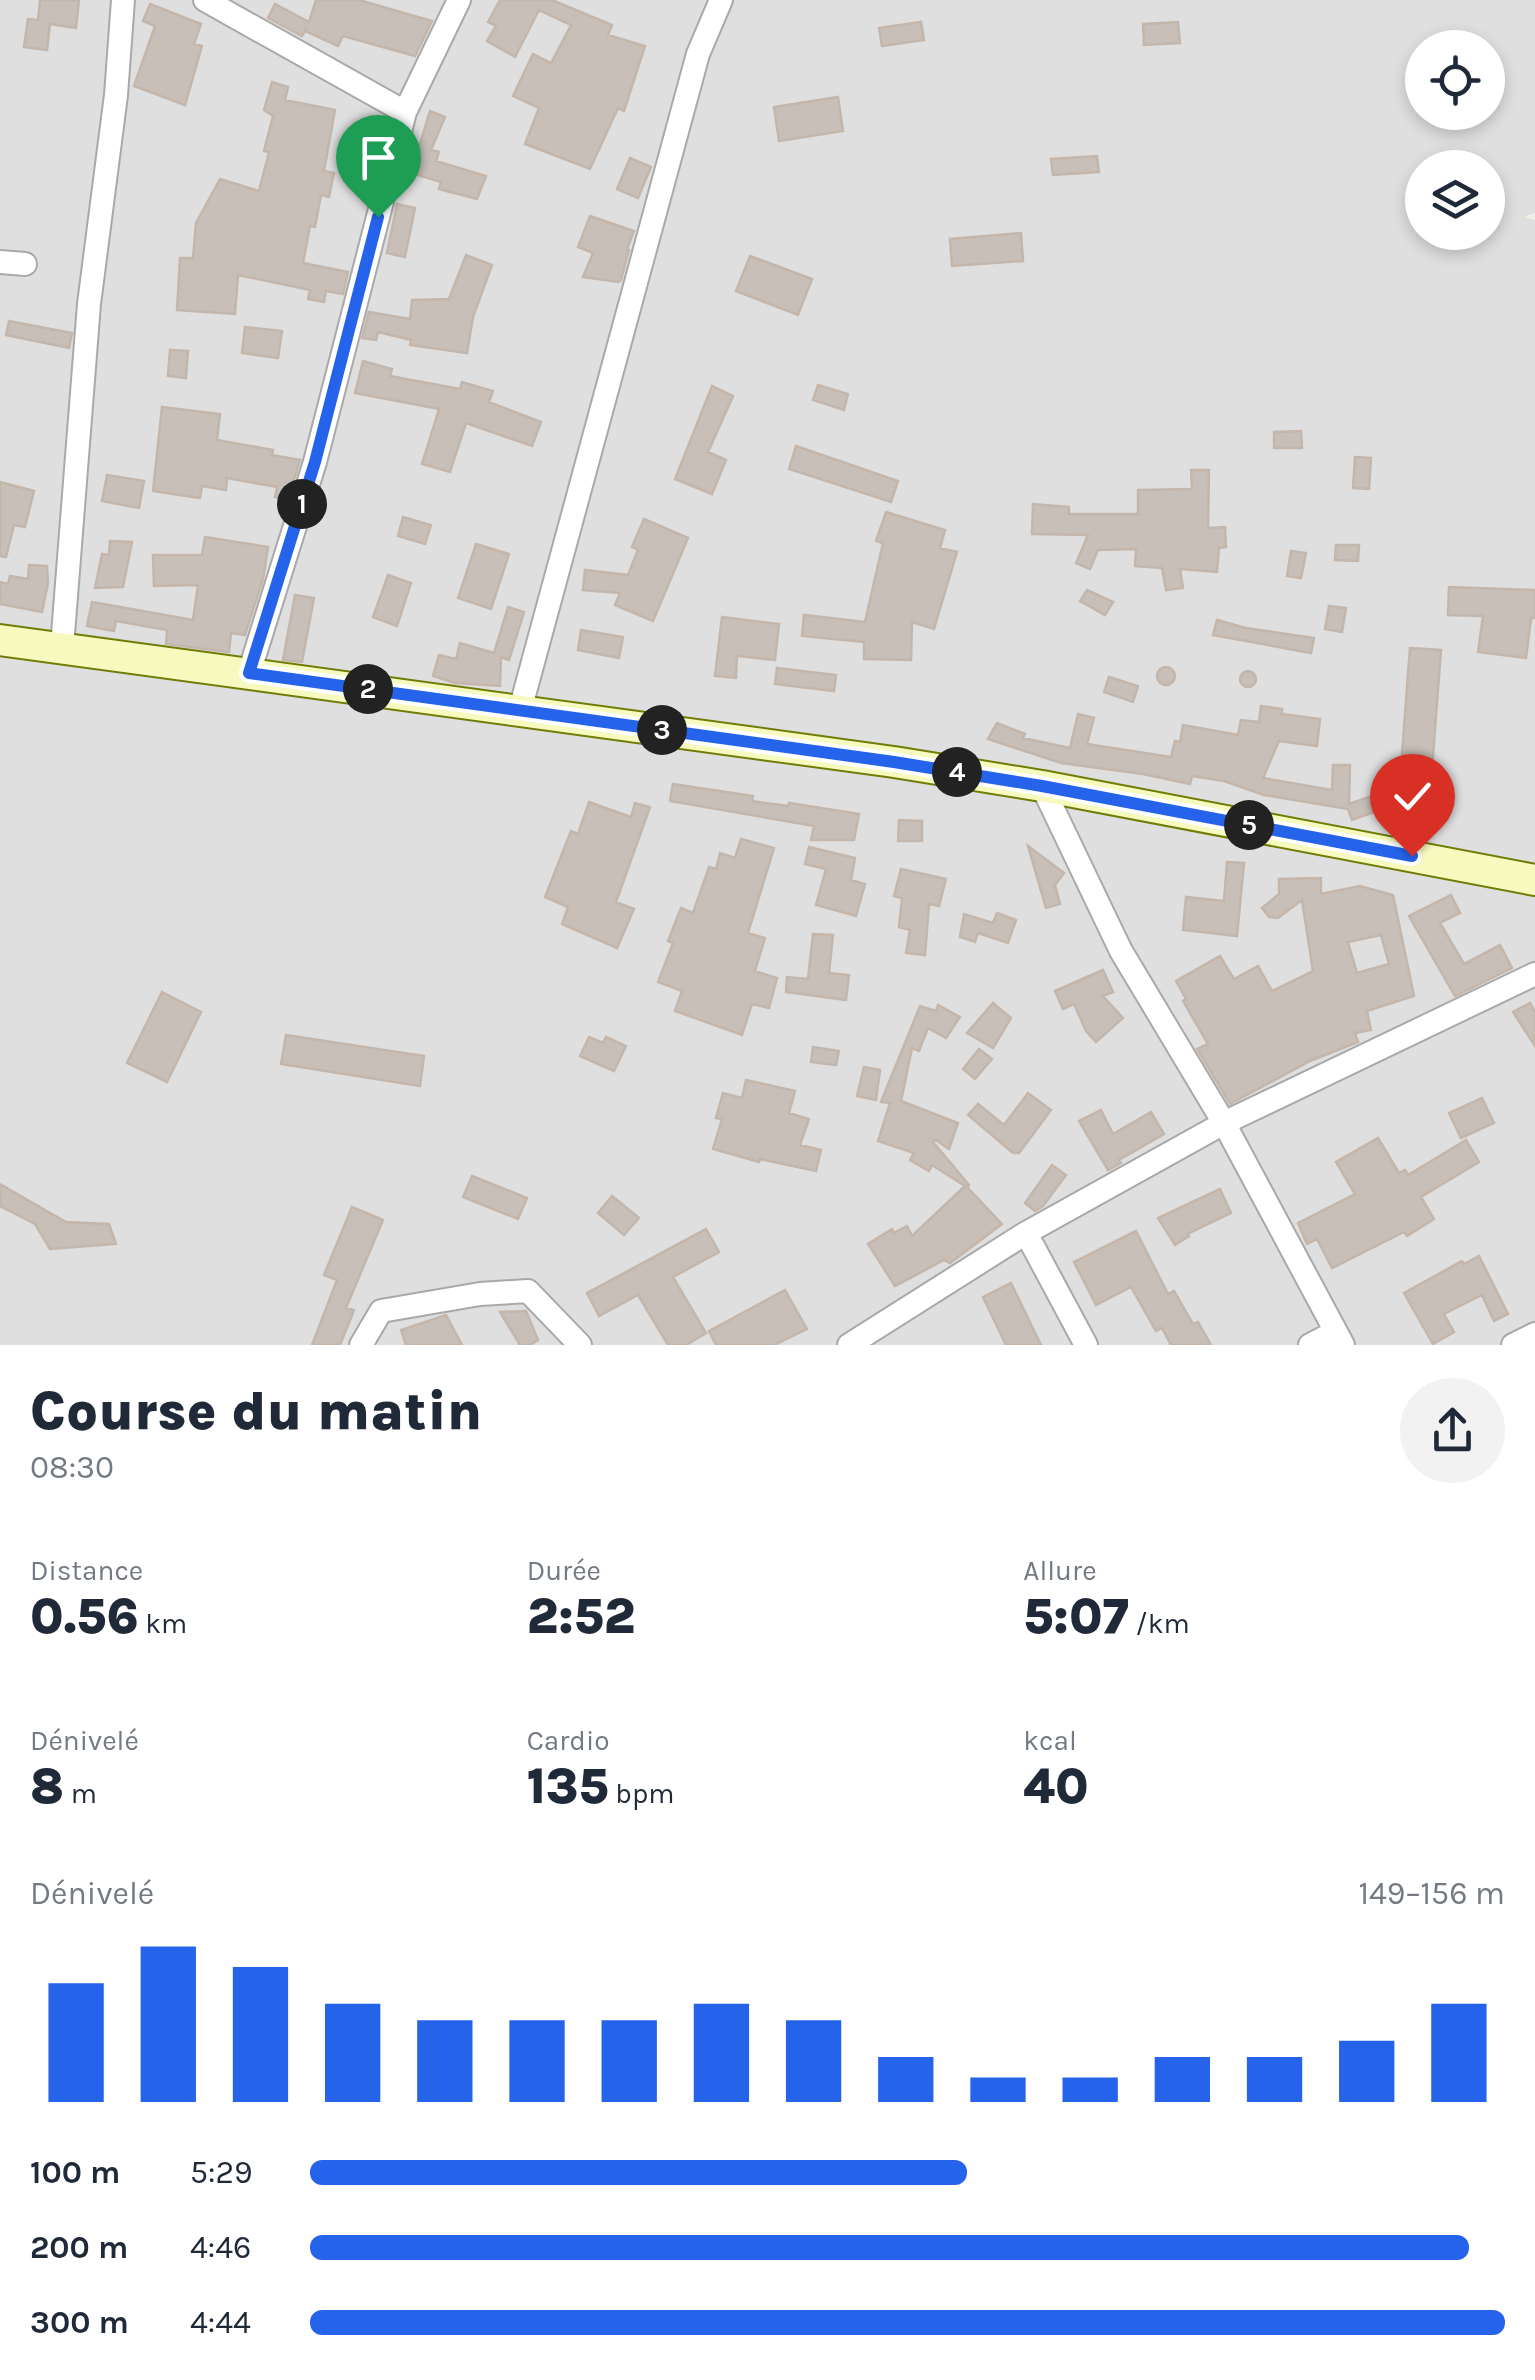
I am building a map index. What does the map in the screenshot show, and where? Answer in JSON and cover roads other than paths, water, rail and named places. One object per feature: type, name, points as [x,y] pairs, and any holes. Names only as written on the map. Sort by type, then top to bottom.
[{"type":"main road","points":[[0,640],[1042,786],[1535,880]]},
{"type":"street","points":[[62,647],[89,304],[116,95],[123,0]]},
{"type":"street","points":[[205,0],[406,112]]},
{"type":"street","points":[[249,673],[315,462],[406,112],[459,0]]},
{"type":"street","points":[[520,710],[698,54],[721,0]]},
{"type":"street","points":[[0,262],[25,264]]},
{"type":"street","points":[[1042,786],[1122,952],[1224,1123],[1339,1339],[1310,1345]]},
{"type":"street","points":[[849,1345],[1026,1234],[1224,1123],[1535,974]]},
{"type":"street","points":[[1026,1234],[1086,1345]]},
{"type":"street","points":[[362,1345],[381,1311],[480,1294],[528,1291],[580,1345]]},
{"type":"street","points":[[1513,1345],[1535,1334]]}]
